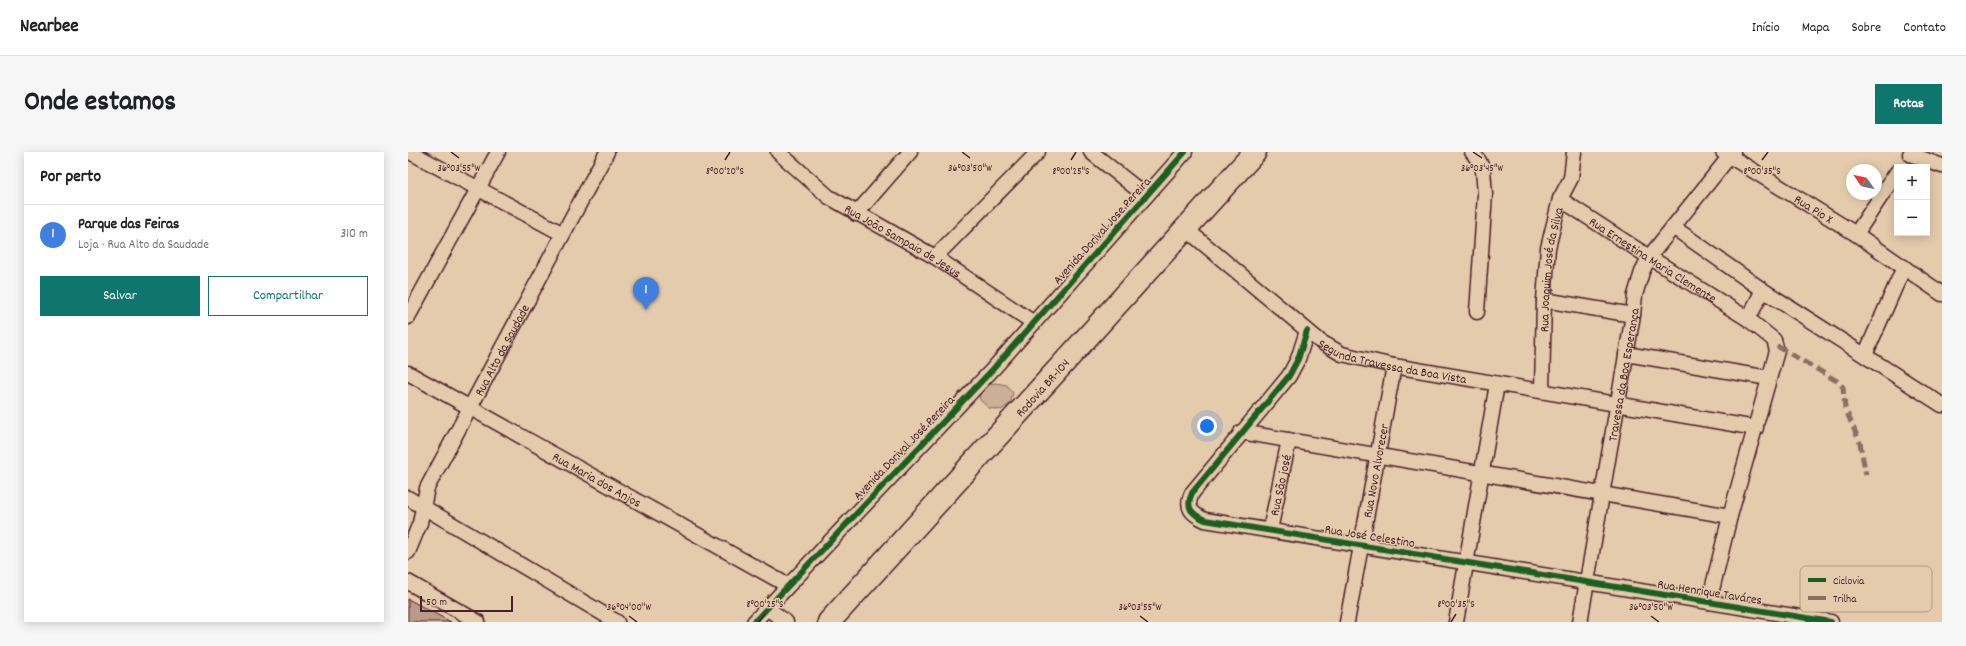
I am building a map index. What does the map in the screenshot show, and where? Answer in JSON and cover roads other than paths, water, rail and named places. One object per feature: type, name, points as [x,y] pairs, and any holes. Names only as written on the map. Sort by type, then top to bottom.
[{"type":"highway","name":"Rodovia BR-104","points":[[829,622],[1255,152]]},
{"type":"street","points":[[410,152],[563,234]]},
{"type":"street","points":[[408,317],[498,152]]},
{"type":"street","name":"Rua Alto da Saudade","points":[[408,552],[420,523],[427,488],[607,152]]},
{"type":"street","name":"Rua João Sampaio de Jesus","points":[[778,152],[829,197],[856,214],[935,257],[1034,323]]},
{"type":"street","points":[[856,214],[910,152]]},
{"type":"street","points":[[935,257],[1038,152]]},
{"type":"street","points":[[1091,152],[1146,196]]},
{"type":"street","name":"Avenida Dorival Jose Pereira","points":[[1034,323],[1184,152]]},
{"type":"street","points":[[1472,152],[1479,161],[1483,170],[1485,194],[1477,312]]},
{"type":"street","name":"Rua Joaquim José da Silva","points":[[1542,390],[1544,300],[1548,248],[1560,199],[1570,178],[1574,162],[1574,152]]},
{"type":"street","name":"Travessa da Boa Esperança","points":[[1580,622],[1633,315],[1635,295],[1642,272],[1649,257],[1728,153]]},
{"type":"street","name":"Rua Pio X","points":[[1728,153],[1856,234],[1942,294]]},
{"type":"street","points":[[1902,164],[1910,153],[1941,162]]},
{"type":"street","points":[[1856,234],[1894,177]]},
{"type":"street","name":"Rua Ernestina Maria Clemente","points":[[1560,199],[1748,319],[1770,336],[1776,346],[1777,350],[1730,516],[1709,602]]},
{"type":"street","points":[[1673,227],[1761,288],[1942,405]]},
{"type":"street","name":"Segunda Travessa da Boa Vista","points":[[1186,229],[1307,331],[1321,342],[1342,354],[1394,366],[1497,384],[1542,390],[1756,428]]},
{"type":"street","points":[[1865,356],[1904,267]]},
{"type":"street","points":[[1748,319],[1762,292],[1761,288]]},
{"type":"street","points":[[1544,300],[1633,315]]},
{"type":"street","name":"Avenida Dorival José Pereira","points":[[754,622],[787,585],[965,399],[1034,323]]},
{"type":"street","name":"Rua José Celestino","points":[[1307,331],[1298,359],[1289,376],[1241,432],[1192,493],[1188,500],[1190,511],[1205,520],[1586,582]]},
{"type":"street","points":[[1626,354],[1769,378]]},
{"type":"street","name":"Rua Novo Alvorecer","points":[[1347,622],[1394,366]]},
{"type":"street","name":"Rua Maria dos Anjos","points":[[408,373],[787,585]]},
{"type":"street","points":[[1456,622],[1497,384]]},
{"type":"street","points":[[1241,432],[1377,454],[1730,516]]},
{"type":"street","name":"Rua São josé","points":[[1270,530],[1289,440]]},
{"type":"street","points":[[408,498],[617,622]]},
{"type":"street","points":[[408,582],[478,622]]},
{"type":"street","name":"Rua Henrique Taváres","points":[[1586,582],[1831,622]]},
{"type":"street","points":[[767,608],[786,622]]},
{"type":"place","name":"Parque das Feiras","points":[[646,310]]}]
